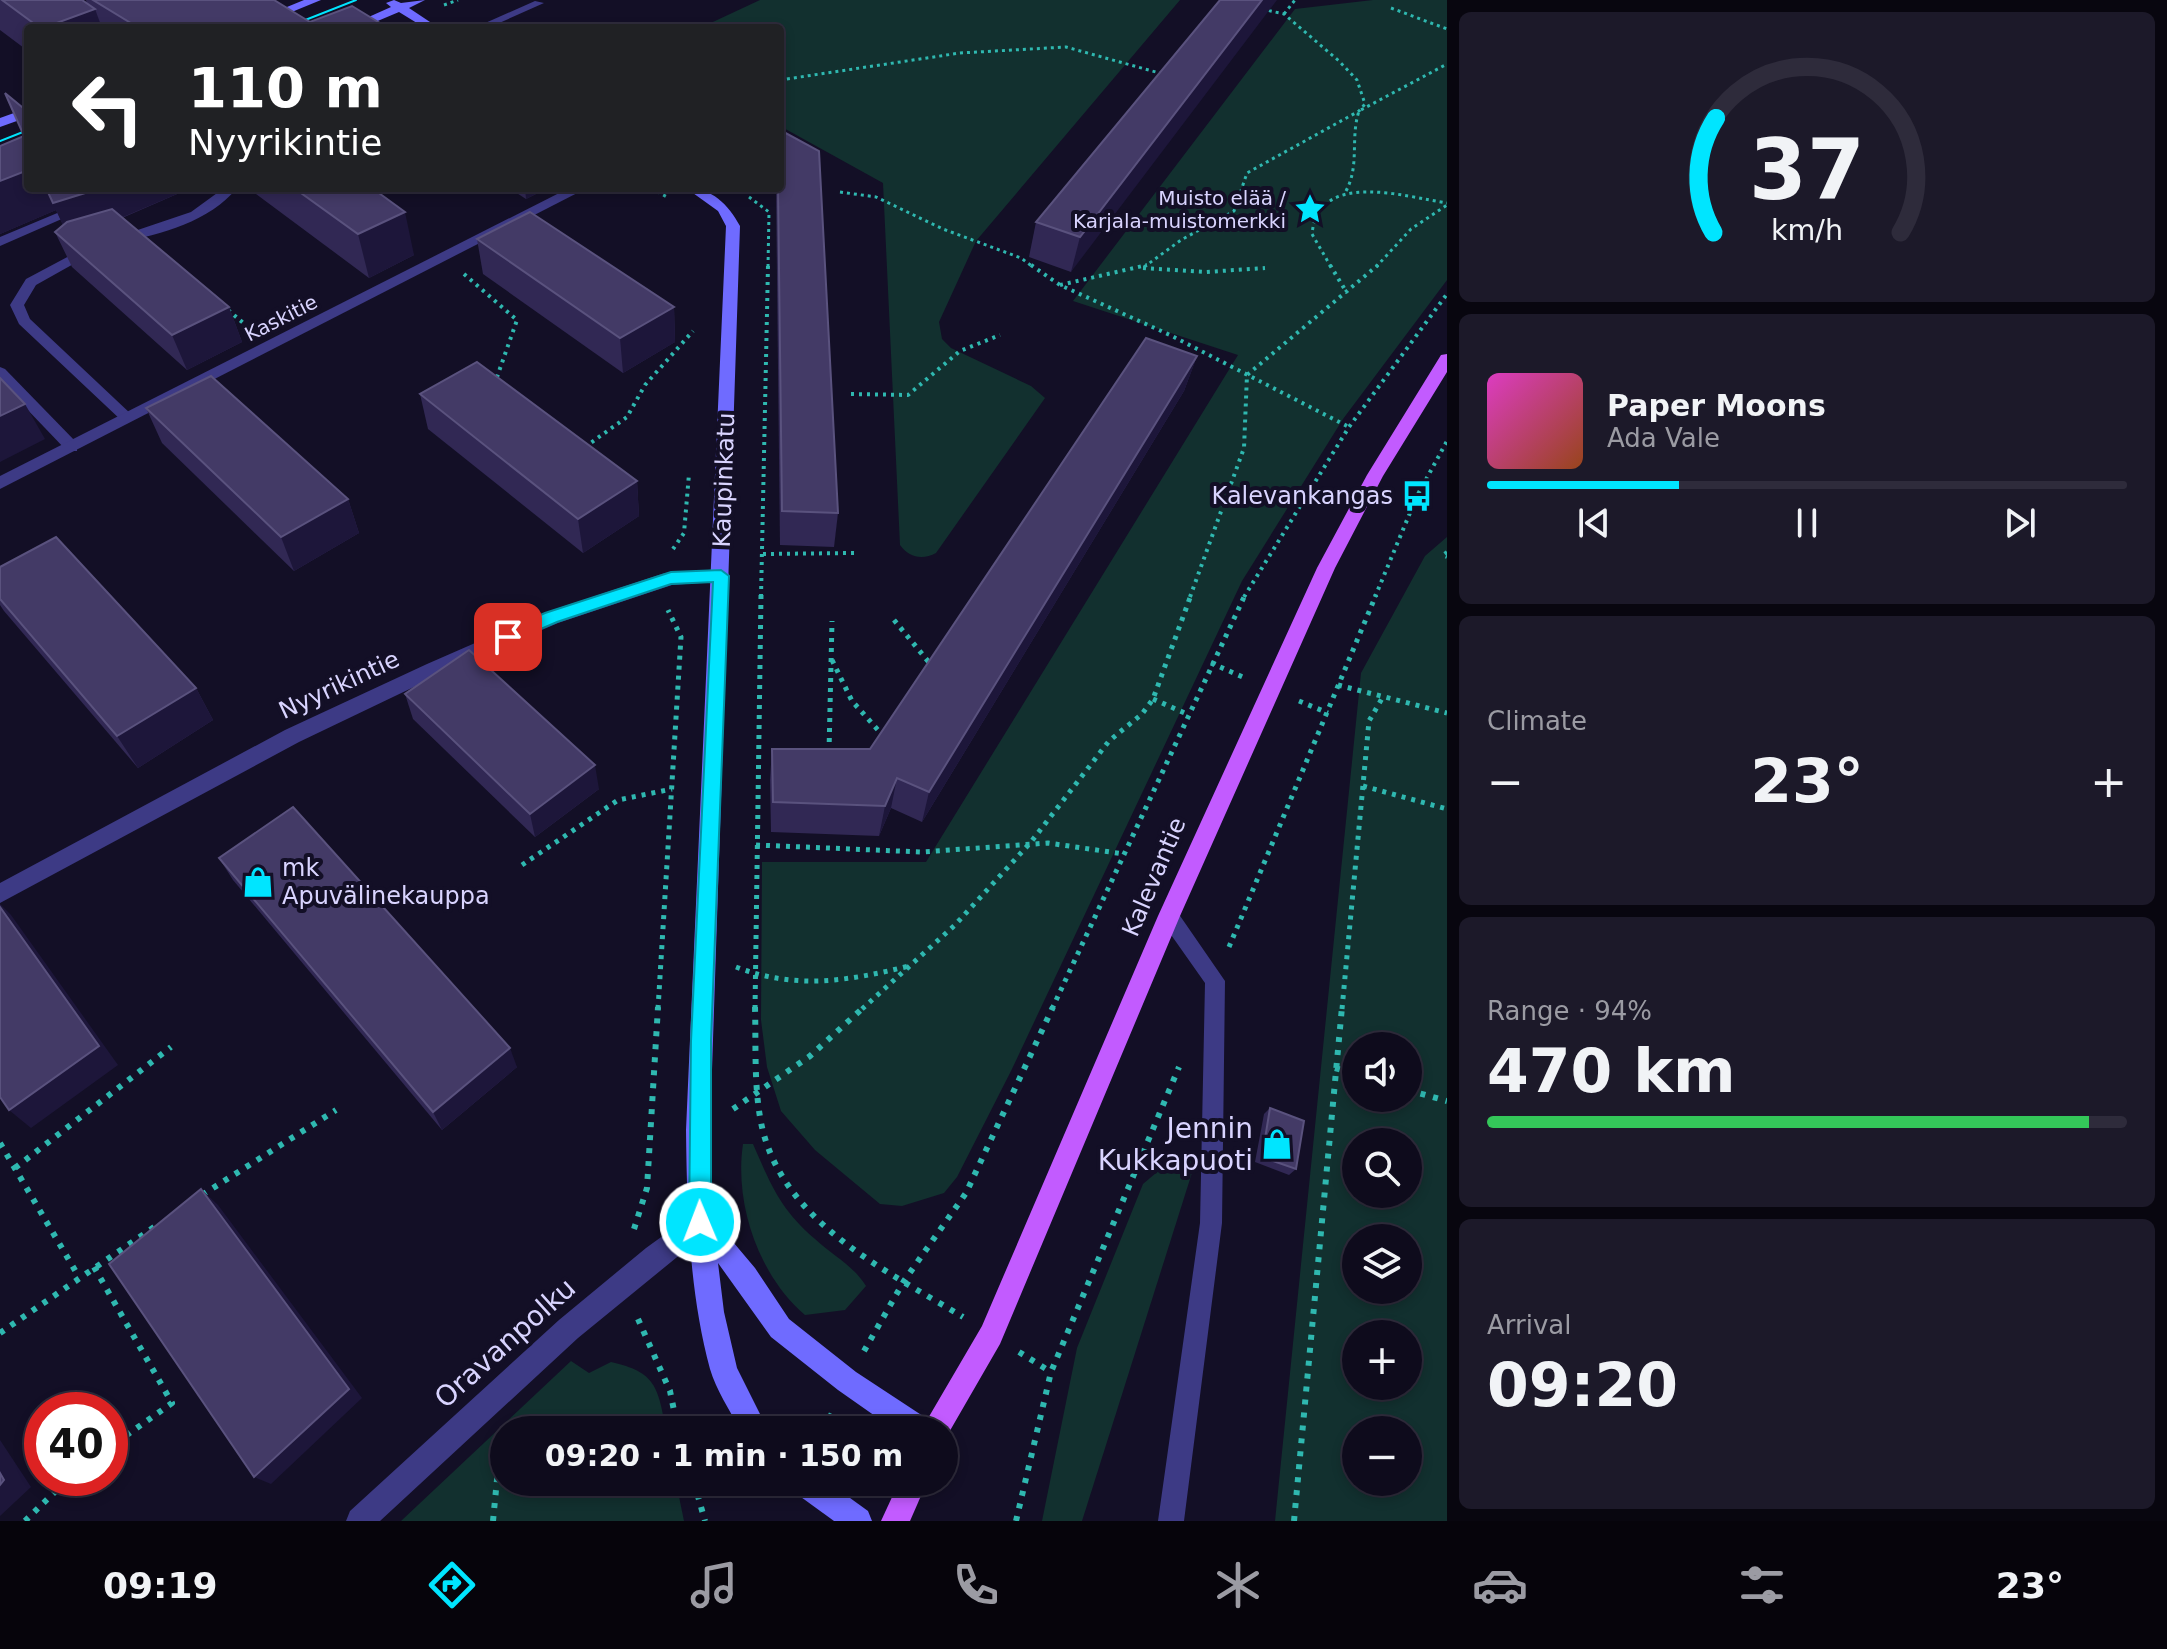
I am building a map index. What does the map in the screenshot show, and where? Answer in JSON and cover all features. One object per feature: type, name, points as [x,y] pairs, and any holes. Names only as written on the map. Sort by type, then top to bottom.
[{"type":"main road","name":"Kalevantie","points":[[945,1416],[991,1335],[1169,916],[1326,568],[1375,475],[1447,359]]},
{"type":"main road","points":[[895,1521],[907,1496]]},
{"type":"street","points":[[252,24],[315,0]]},
{"type":"street","points":[[386,0],[426,24]]},
{"type":"street","points":[[360,24],[419,0]]},
{"type":"street","points":[[0,123],[24,114]]},
{"type":"street","name":"Kaskitie","points":[[0,483],[572,192]]},
{"type":"street","name":"Kaupinkatu","points":[[699,192],[724,209],[733,226],[698,1130],[700,1222],[711,1312],[724,1371],[747,1416]]},
{"type":"street","name":"Nyyrikintie","points":[[0,894],[158,806],[326,719],[551,618],[671,578],[721,576]]},
{"type":"street","points":[[700,1222],[746,1277],[780,1328],[847,1381],[898,1416]]},
{"type":"street","name":"Oravanpolku","points":[[360,1521],[507,1382],[623,1280],[700,1222]]},
{"type":"street","points":[[823,1496],[858,1521]]},
{"type":"lane","points":[[489,24],[539,3]]},
{"type":"lane","points":[[0,242],[106,197],[100,192]]},
{"type":"lane","points":[[127,418],[24,321],[17,305],[23,291],[51,268],[113,239],[146,234],[222,200],[228,192]]},
{"type":"lane","points":[[0,372],[72,447]]},
{"type":"lane","points":[[1169,916],[1215,981],[1211,1223],[1171,1521]]},
{"type":"path","points":[[1284,14],[1295,0]]},
{"type":"path","points":[[1255,7],[1284,14],[1351,73],[1365,104],[1355,120],[1356,176],[1346,192],[1326,205],[1312,224],[1312,234],[1322,256],[1347,293]]},
{"type":"path","points":[[1391,8],[1447,29]]},
{"type":"path","points":[[784,79],[960,53],[1066,47],[1164,74]]},
{"type":"path","points":[[1142,268],[1181,240],[1234,211],[1247,173],[1447,64]]},
{"type":"path","points":[[1346,192],[1371,191],[1447,204]]},
{"type":"path","points":[[659,192],[672,199]]},
{"type":"path","points":[[840,192],[876,197],[943,229],[1021,258],[1060,285],[1349,427]]},
{"type":"path","points":[[744,194],[769,212],[753,975],[758,1094],[768,1146],[785,1179],[815,1218],[856,1252],[904,1281]]},
{"type":"path","points":[[698,1130],[758,1094],[810,1056],[955,925],[1031,842],[1109,741],[1142,714],[1153,699],[1244,448],[1247,375],[1365,278],[1393,245],[1447,204]]},
{"type":"path","points":[[456,268],[517,320],[497,377]]},
{"type":"path","points":[[1060,285],[1142,268],[1206,272],[1265,268]]},
{"type":"path","points":[[847,1381],[904,1281],[966,1193],[1248,589],[1349,427],[1447,294]]},
{"type":"path","points":[[227,309],[271,346]]},
{"type":"path","points":[[585,447],[627,417],[645,385],[693,331]]},
{"type":"path","points":[[851,394],[908,395],[960,351],[1000,335]]},
{"type":"path","points":[[675,1416],[670,1391],[623,1280],[635,1221],[647,1188],[681,637],[677,623],[668,614],[674,547],[684,533],[690,468]]},
{"type":"path","points":[[763,554],[854,553]]},
{"type":"path","points":[[894,620],[935,670]]},
{"type":"path","points":[[829,761],[832,621]]},
{"type":"path","points":[[831,659],[852,701],[878,730]]},
{"type":"path","points":[[1338,685],[1447,713]]},
{"type":"path","points":[[1294,1521],[1369,721],[1384,695]]},
{"type":"path","points":[[1153,699],[1187,714]]},
{"type":"path","points":[[1363,786],[1447,809]]},
{"type":"path","points":[[522,865],[618,800],[672,789]]},
{"type":"path","points":[[756,845],[923,852],[1031,842],[1090,844],[1124,854]]},
{"type":"path","points":[[704,953],[753,975],[789,985],[844,980],[910,966]]},
{"type":"path","points":[[15,1168],[171,1047]]},
{"type":"path","points":[[1335,1068],[1342,1070]]},
{"type":"path","points":[[1422,1094],[1447,1101]]},
{"type":"path","points":[[197,1199],[336,1110]]},
{"type":"path","points":[[0,1143],[79,1277]]},
{"type":"path","points":[[0,1333],[171,1216]]},
{"type":"path","points":[[94,1267],[172,1403],[128,1434]]},
{"type":"path","points":[[25,1521],[51,1496]]},
{"type":"path","points":[[698,1496],[705,1521]]},
{"type":"path","points":[[493,1521],[494,1508]]},
{"type":"green space","points":[[760,0],[1180,0],[976,241],[939,322],[942,339],[951,348],[1031,386],[1045,398],[936,553],[921,557],[912,555],[900,545],[883,183],[784,128],[784,24],[709,24]]},
{"type":"green space","points":[[1373,0],[1447,0],[1447,280],[1343,419],[1242,581],[1011,1071],[957,1177],[944,1193],[902,1206],[880,1204],[815,1150],[781,1111],[767,1067],[761,1020],[762,862],[926,862],[1238,355],[1073,301],[1295,9]]},
{"type":"green space","points":[[1447,537],[1447,1521],[1275,1521],[1361,673],[1425,556]]},
{"type":"green space","points":[[743,1144],[753,1144],[771,1184],[793,1217],[855,1272],[866,1286],[845,1310],[805,1315],[775,1280],[753,1237],[747,1214],[742,1191]]},
{"type":"green space","points":[[1182,1151],[1196,1160],[1082,1521],[1042,1521],[1077,1348],[1143,1184]]},
{"type":"green space","points":[[571,1361],[589,1373],[611,1362],[637,1371],[657,1392],[663,1416],[513,1416]]},
{"type":"green space","points":[[490,1437],[490,1496],[679,1496],[684,1521],[401,1521]]},
{"type":"building","points":[[2,0],[82,0],[95,9],[54,24],[35,24]]},
{"type":"building","points":[[93,0],[274,0],[310,22],[352,6],[381,24],[132,24]]},
{"type":"building","points":[[1220,0],[1262,0],[1080,237],[1036,222]]},
{"type":"building","points":[[5,93],[24,109],[24,136]]},
{"type":"building","points":[[784,132],[819,151],[838,513],[782,511],[778,192],[784,192]]},
{"type":"building","points":[[24,136],[24,172],[0,181],[0,146]]},
{"type":"building","points":[[48,192],[89,192],[53,203]]},
{"type":"building","points":[[300,192],[378,192],[405,212],[358,234]]},
{"type":"building","points":[[112,209],[229,307],[172,335],[55,232],[67,222]]},
{"type":"building","points":[[530,212],[674,307],[620,338],[477,239]]},
{"type":"building","points":[[1146,338],[1197,356],[929,792],[897,778],[885,806],[773,802],[772,749],[870,749]]},
{"type":"building","points":[[477,362],[637,481],[578,519],[420,394]]},
{"type":"building","points":[[211,376],[348,499],[281,537],[146,408]]},
{"type":"building","points":[[0,378],[25,404],[0,416]]},
{"type":"building","points":[[56,537],[196,688],[117,736],[0,599],[0,567]]},
{"type":"building","points":[[469,650],[595,765],[530,814],[405,694]]},
{"type":"building","points":[[293,807],[510,1048],[433,1112],[219,858]]},
{"type":"building","points":[[0,907],[99,1046],[9,1110],[0,1097]]},
{"type":"building","name":"Jennin Kukkapuoti","points":[[1270,1108],[1304,1121],[1296,1169],[1262,1157]]},
{"type":"building","points":[[201,1189],[349,1389],[254,1477],[109,1264]]},
{"type":"tram line","points":[[295,24],[356,0]]},
{"type":"tram line","points":[[0,141],[24,132]]},
{"type":"place","name":"Muisto elää / Karjala-muistomerkki","points":[[1310,209]]},
{"type":"place","name":"Kalevankangas","points":[[1417,496]]},
{"type":"place","name":"mk Apuvälinekauppa","points":[[258,882]]},
{"type":"place","name":"Jennin Kukkapuoti","points":[[1277,1144]]},
{"type":"route","points":[[508,637],[551,618],[671,578],[721,576],[698,1130],[700,1222]]}]
